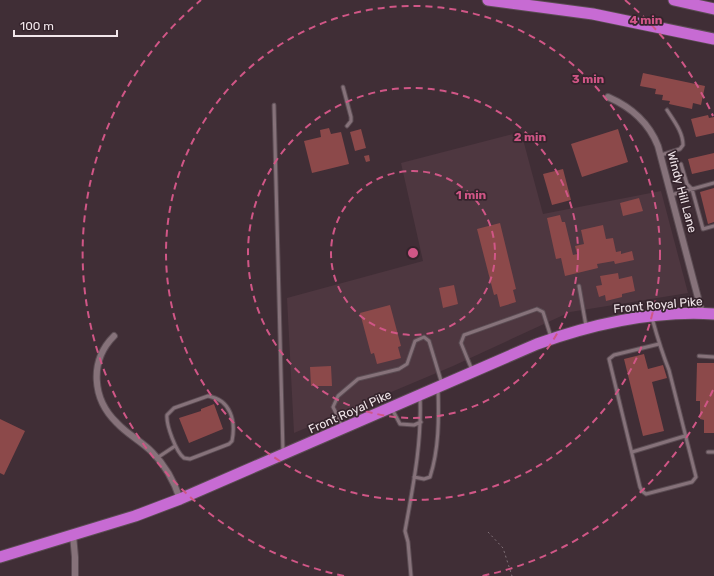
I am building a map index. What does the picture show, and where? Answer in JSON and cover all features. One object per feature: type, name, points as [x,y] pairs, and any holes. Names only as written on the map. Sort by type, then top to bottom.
[{"type":"highway","points":[[488,0],[593,14],[714,39]]},
{"type":"highway","points":[[674,0],[714,9]]},
{"type":"highway","name":"Front Royal Pike","points":[[0,556],[73,535],[180,499],[552,339],[587,328],[652,316],[714,314]]},
{"type":"street","name":"Windy Hill Lane","points":[[608,97],[622,104],[643,121],[652,133],[661,155],[702,314]]},
{"type":"street","points":[[114,336],[102,351],[96,370],[97,389],[100,399],[108,414],[116,423],[144,445],[157,458],[170,476],[180,499]]},
{"type":"street","points":[[73,535],[76,557],[75,576]]},
{"type":"lane","points":[[343,87],[351,117],[351,121],[347,126]]},
{"type":"lane","points":[[274,104],[284,455]]},
{"type":"lane","points":[[661,155],[680,149],[683,145],[683,138],[668,110]]},
{"type":"lane","points":[[681,164],[687,184],[692,189],[702,229],[714,226]]},
{"type":"lane","points":[[671,195],[714,183]]},
{"type":"lane","points":[[579,286],[587,328]]},
{"type":"lane","points":[[473,372],[461,343],[464,334],[537,309],[543,312],[552,339]]},
{"type":"lane","points":[[652,316],[659,344],[669,370],[696,477],[692,482],[644,494],[609,358],[614,355],[659,344]]},
{"type":"lane","points":[[344,429],[333,407],[338,396],[358,379],[399,369],[407,364],[415,341],[424,337],[429,341],[440,387],[439,411],[434,463],[430,477],[424,479],[414,477]]},
{"type":"lane","points":[[699,356],[714,357]]},
{"type":"lane","points":[[411,576],[408,542],[405,531],[419,451],[421,422],[420,395]]},
{"type":"lane","points":[[208,396],[221,401],[229,409],[232,416],[233,437],[229,444],[187,459],[182,457],[175,446],[166,417],[170,409],[208,396]]},
{"type":"lane","points":[[392,408],[400,424],[414,425],[421,422]]},
{"type":"lane","points":[[632,452],[685,436]]},
{"type":"lane","points":[[157,458],[175,446]]},
{"type":"lane","points":[[708,452],[714,452]]},
{"type":"path","points":[[488,532],[503,548],[512,576]]},
{"type":"shaded area","points":[[521,132],[543,214],[661,191],[688,293],[570,312],[453,366],[294,433],[287,298],[423,261],[401,163]]},
{"type":"building","points":[[643,73],[705,86],[701,105],[693,103],[692,109],[669,104],[670,101],[662,100],[663,95],[655,94],[656,89],[640,86]]},
{"type":"building","points":[[708,115],[709,118],[714,117],[714,133],[696,137],[691,119]]},
{"type":"building","points":[[329,128],[331,134],[341,132],[349,164],[312,173],[304,141],[321,137],[320,130]]},
{"type":"building","points":[[361,129],[366,148],[355,151],[350,132]]},
{"type":"building","points":[[618,129],[628,162],[582,177],[571,144]]},
{"type":"building","points":[[714,153],[714,169],[692,174],[688,159]]},
{"type":"building","points":[[369,155],[370,161],[366,162],[364,156]]},
{"type":"building","points":[[563,169],[571,200],[552,205],[543,174]]},
{"type":"building","points":[[714,188],[714,222],[708,224],[700,192]]},
{"type":"building","points":[[639,198],[643,211],[623,216],[620,203]]},
{"type":"building","points":[[560,215],[562,222],[565,222],[573,255],[577,254],[575,246],[584,244],[581,230],[603,225],[606,239],[613,238],[616,252],[621,251],[621,254],[632,251],[634,260],[615,264],[614,261],[597,264],[598,268],[565,276],[561,258],[556,259],[547,218]]},
{"type":"building","points":[[500,223],[516,289],[513,290],[516,302],[500,307],[497,294],[494,295],[477,229]]},
{"type":"building","points":[[618,273],[619,279],[632,276],[635,291],[622,294],[622,297],[606,301],[605,295],[599,297],[596,286],[602,285],[600,276]]},
{"type":"building","points":[[454,285],[458,304],[443,308],[439,288]]},
{"type":"building","points":[[390,305],[401,346],[398,347],[401,358],[377,364],[374,353],[371,354],[360,313]]},
{"type":"building","points":[[644,354],[648,369],[663,365],[667,378],[652,382],[664,431],[643,436],[624,359]]},
{"type":"building","points":[[697,363],[714,363],[714,433],[704,433],[704,420],[700,419],[700,401],[696,401]]},
{"type":"building","points":[[331,366],[332,386],[311,386],[310,367]]},
{"type":"building","points":[[214,404],[223,429],[189,443],[179,418],[201,411],[201,409]]},
{"type":"building","points":[[0,419],[25,431],[4,475],[0,473]]}]
